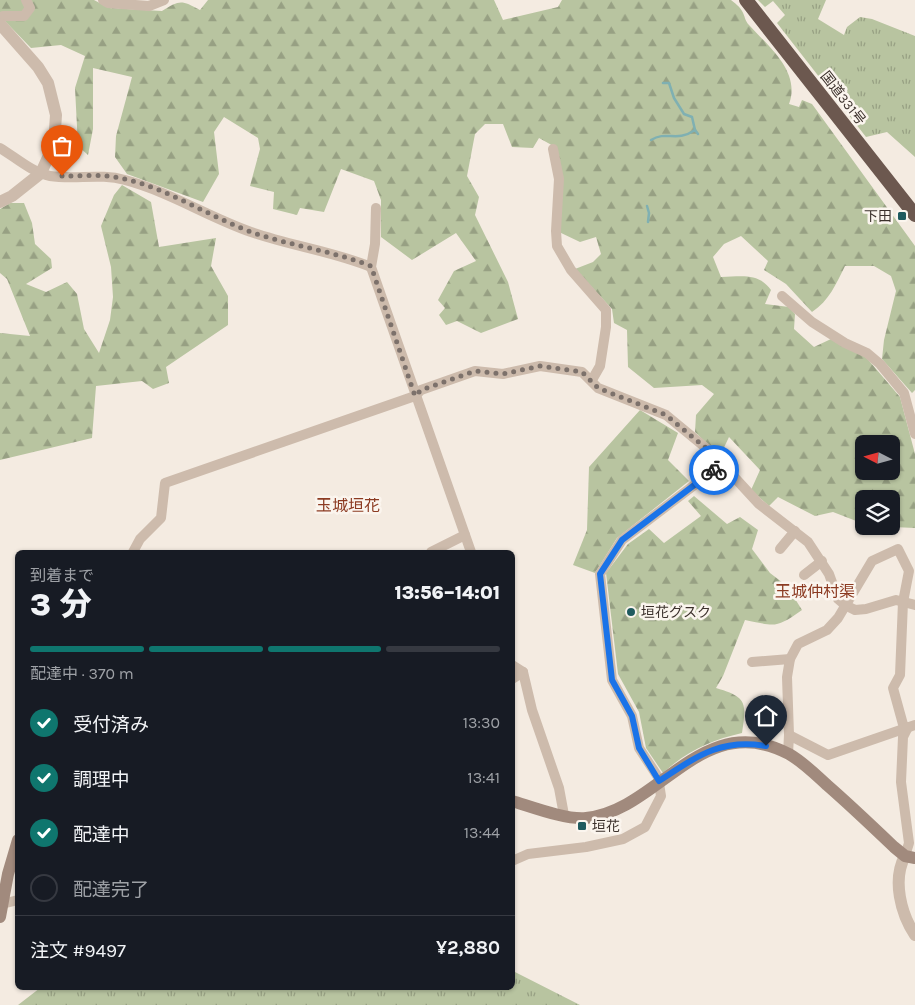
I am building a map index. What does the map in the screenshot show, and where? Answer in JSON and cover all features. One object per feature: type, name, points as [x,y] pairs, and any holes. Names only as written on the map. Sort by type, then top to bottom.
[{"type":"highway","name":"国道331号","points":[[746,0],[915,215]]},
{"type":"main road","points":[[515,802],[564,815],[584,818],[606,814],[629,803],[695,757],[713,749],[750,743],[788,754],[806,766],[910,857]]},
{"type":"main road","points":[[0,917],[15,852]]},
{"type":"street","points":[[0,18],[3,16],[24,16],[30,8],[26,0]]},
{"type":"street","points":[[103,0],[149,6],[164,0]]},
{"type":"street","points":[[0,24],[38,67],[48,83],[56,115],[55,137],[41,172],[12,196],[0,202]]},
{"type":"street","points":[[0,148],[49,176],[108,176],[126,180],[178,198],[224,222],[256,234],[346,256],[371,266]]},
{"type":"street","points":[[554,149],[559,179],[557,246],[571,270],[606,310],[606,327],[600,366],[592,380]]},
{"type":"street","points":[[376,208],[375,244],[371,266],[470,550]]},
{"type":"street","points":[[782,296],[812,322],[845,344],[867,353],[880,364],[904,393],[915,434]]},
{"type":"street","points":[[134,550],[140,539],[161,518],[165,483],[415,396],[421,390],[475,371],[503,374],[540,366],[582,372],[598,388],[666,415],[712,453],[760,504],[808,542],[822,561],[838,600],[845,605],[855,610],[866,609],[896,600],[915,605]]},
{"type":"street","points":[[515,860],[528,854],[586,847],[623,839],[645,827],[661,796],[659,781],[639,748],[632,716],[612,680],[600,574],[622,540],[722,464]]},
{"type":"street","points":[[780,549],[794,531]]},
{"type":"street","points":[[435,550],[465,535]]},
{"type":"street","points":[[788,754],[788,676],[790,659],[798,644],[827,630],[838,618],[872,561],[898,550],[909,571],[903,602],[900,674],[893,688],[909,727]]},
{"type":"street","points":[[804,575],[822,561]]},
{"type":"street","points":[[752,662],[790,659]]},
{"type":"street","points":[[515,667],[523,672],[532,710],[559,788],[564,815]]},
{"type":"street","points":[[515,677],[523,672]]},
{"type":"street","points":[[789,734],[828,755],[909,727]]},
{"type":"street","points":[[909,727],[903,737],[901,782],[910,857],[899,871],[902,904],[915,936]]},
{"type":"street","points":[[2,904],[15,901]]},
{"type":"green space","points":[[0,0],[94,0],[109,8],[162,11],[177,3],[189,4],[200,10],[208,0],[494,0],[503,20],[558,7],[562,0],[731,0],[740,8],[748,23],[774,51],[787,71],[791,81],[792,92],[789,104],[799,107],[802,100],[812,104],[915,246],[915,390],[912,393],[882,359],[884,340],[896,291],[891,276],[874,266],[845,266],[828,297],[812,312],[786,284],[764,270],[768,261],[741,236],[724,244],[713,257],[721,277],[749,277],[761,280],[766,284],[771,290],[765,304],[789,307],[795,314],[794,329],[814,347],[831,339],[865,356],[900,397],[915,454],[915,528],[900,527],[900,490],[855,490],[855,521],[833,512],[815,516],[778,497],[769,506],[751,490],[760,470],[729,437],[720,456],[695,432],[696,415],[714,394],[702,385],[654,388],[628,367],[627,330],[614,323],[612,309],[575,269],[593,262],[601,254],[596,237],[580,242],[559,232],[557,148],[539,138],[533,148],[512,147],[503,124],[485,124],[475,134],[467,176],[479,197],[475,215],[508,282],[518,319],[481,333],[457,321],[446,325],[439,315],[445,308],[438,300],[454,271],[476,261],[456,233],[412,260],[381,237],[381,200],[374,181],[341,169],[324,212],[300,208],[297,215],[273,209],[274,192],[250,186],[260,149],[258,138],[224,117],[214,132],[219,174],[203,202],[127,174],[115,157],[116,136],[132,77],[93,68],[93,129],[88,155],[78,146],[75,88],[85,56],[61,45],[31,48],[0,16]]},
{"type":"green space","points":[[758,0],[826,0],[818,19],[844,35],[847,27],[860,17],[872,19],[915,36],[915,157],[887,132],[866,137],[777,23],[785,15],[773,1],[765,7]]},
{"type":"green space","points":[[122,185],[151,202],[159,247],[216,238],[211,266],[228,296],[228,325],[166,367],[169,383],[153,389],[142,381],[96,386],[92,438],[0,460],[0,333],[30,336],[7,279],[0,273],[0,209],[10,203],[24,203],[32,223],[35,244],[51,259],[52,268],[26,284],[46,292],[67,282],[77,294],[84,329],[99,353],[110,320],[113,297],[111,267],[101,226],[114,195]]},
{"type":"green space","points":[[640,410],[678,433],[668,460],[689,481],[617,538],[595,573],[573,565],[587,530],[589,467]]},
{"type":"green space","points":[[694,496],[727,524],[740,517],[758,530],[752,549],[770,573],[787,586],[802,610],[786,620],[775,624],[763,624],[745,620],[723,676],[716,688],[733,694],[742,702],[744,714],[742,733],[700,747],[681,758],[663,773],[646,748],[639,712],[618,674],[606,573],[628,544],[649,529],[664,543],[701,516],[688,501]]},
{"type":"green space","points":[[515,972],[580,1005],[18,1005],[37,990],[515,990]]},
{"type":"waterway","points":[[663,83],[669,83],[674,98],[684,114],[692,117],[695,130]]},
{"type":"waterway","points":[[651,140],[662,136],[682,136],[695,130],[698,134]]},
{"type":"waterway","points":[[647,206],[649,213],[648,222]]},
{"type":"way so far","points":[[62,176],[108,176],[126,180],[178,198],[224,222],[256,234],[346,256],[371,266],[415,396],[421,390],[475,371],[503,374],[540,366],[582,372],[598,388],[666,415],[687,431],[722,464],[714,470]]},
{"type":"place","name":"下田","points":[[902,216]]},
{"type":"place","name":"垣花グスク","points":[[631,612]]},
{"type":"place","name":"垣花","points":[[582,826]]},
{"type":"district","name":"玉城垣花","points":[[348,505]]},
{"type":"district","name":"玉城仲村渠","points":[[815,591]]},
{"type":"route","points":[[714,470],[622,540],[600,574],[604,624],[610,652],[612,680],[632,716],[639,748],[659,781],[695,757],[713,749],[750,743],[766,746]]}]
